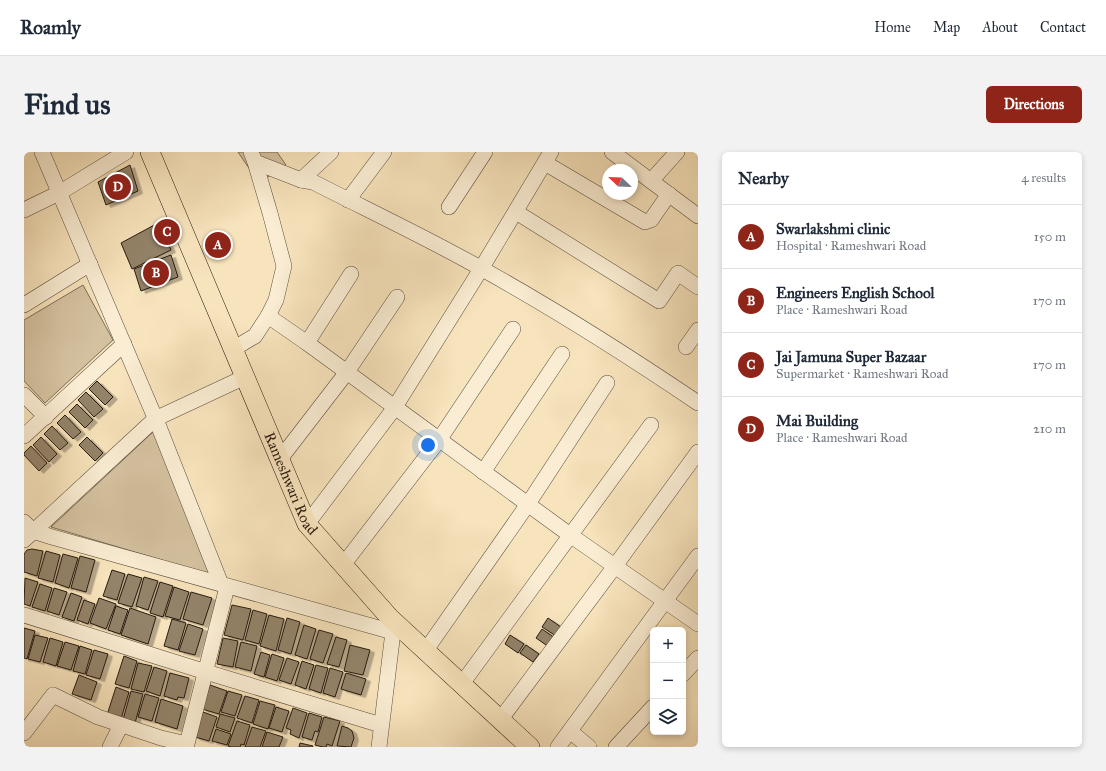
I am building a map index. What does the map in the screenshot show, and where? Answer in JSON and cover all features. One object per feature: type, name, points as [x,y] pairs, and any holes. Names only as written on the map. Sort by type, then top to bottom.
[{"type":"main road","name":"Rameshwari Road","points":[[150,152],[306,524],[390,618],[399,631],[426,650],[530,747]]},
{"type":"street","points":[[24,733],[53,695],[98,717],[192,746],[224,585],[42,152]]},
{"type":"street","points":[[24,210],[59,192],[126,152]]},
{"type":"street","points":[[301,180],[331,152]]},
{"type":"street","points":[[348,200],[384,152]]},
{"type":"street","points":[[449,207],[485,152]]},
{"type":"street","points":[[612,152],[698,216]]},
{"type":"street","points":[[651,181],[677,152]]},
{"type":"street","points":[[233,349],[255,336],[268,316],[276,300],[284,266],[253,157]]},
{"type":"street","points":[[253,157],[301,180],[313,182],[449,251],[628,356],[698,403]]},
{"type":"street","points":[[306,524],[395,407],[548,158],[645,222],[651,220],[669,194]]},
{"type":"street","points":[[516,212],[659,301],[678,273],[698,287]]},
{"type":"street","points":[[24,306],[90,264]]},
{"type":"street","points":[[307,343],[351,274]]},
{"type":"street","points":[[280,459],[347,372],[398,297]]},
{"type":"street","points":[[268,316],[570,535],[698,624]]},
{"type":"street","points":[[343,565],[439,440],[513,329]]},
{"type":"street","points":[[686,348],[698,330]]},
{"type":"street","points":[[24,436],[124,344]]},
{"type":"street","points":[[483,472],[562,354]]},
{"type":"street","points":[[27,531],[155,419],[245,377]]},
{"type":"street","points":[[426,650],[528,504],[607,383]]},
{"type":"street","points":[[24,395],[46,417]]},
{"type":"street","points":[[462,685],[650,424]]},
{"type":"street","points":[[500,720],[698,452]]},
{"type":"street","points":[[27,531],[399,631],[379,747]]},
{"type":"street","points":[[558,747],[698,556]]},
{"type":"street","points":[[24,615],[382,725]]},
{"type":"street","points":[[686,671],[698,658]]},
{"type":"street","points":[[616,747],[650,710]]},
{"type":"street","points":[[110,747],[121,725]]},
{"type":"street","points":[[570,731],[589,747]]},
{"type":"shaded area","points":[[238,152],[277,152],[286,165],[259,183]]},
{"type":"shaded area","points":[[83,285],[113,340],[45,403],[24,381],[24,320]]},
{"type":"shaded area","points":[[154,431],[215,576],[51,527]]},
{"type":"building","points":[[130,165],[138,191],[106,205],[98,182]]},
{"type":"building","points":[[158,223],[171,250],[132,269],[121,243]]},
{"type":"building","points":[[171,255],[178,277],[141,291],[134,269]]},
{"type":"building","points":[[97,381],[113,397],[105,405],[89,389]]},
{"type":"building","points":[[86,392],[103,409],[94,417],[78,400]]},
{"type":"building","points":[[77,404],[93,420],[85,428],[69,412]]},
{"type":"building","points":[[65,415],[81,432],[73,439],[57,423]]},
{"type":"building","points":[[52,426],[68,443],[60,450],[44,434]]},
{"type":"building","points":[[41,437],[57,454],[49,462],[33,445]]},
{"type":"building","points":[[87,437],[103,453],[95,461],[79,445]]},
{"type":"building","points":[[31,446],[47,463],[39,471],[24,455],[24,453]]},
{"type":"building","points":[[32,549],[43,551],[37,576],[24,572],[24,554],[27,550]]},
{"type":"building","points":[[46,551],[60,555],[53,582],[38,578]]},
{"type":"building","points":[[63,554],[78,558],[69,588],[55,583]]},
{"type":"building","points":[[80,556],[95,560],[86,592],[71,588]]},
{"type":"building","points":[[112,570],[125,574],[117,600],[103,596]]},
{"type":"building","points":[[128,574],[142,578],[132,607],[118,603]]},
{"type":"building","points":[[144,577],[158,581],[148,610],[136,606]]},
{"type":"building","points":[[25,578],[38,582],[30,606],[24,604]]},
{"type":"building","points":[[160,582],[173,586],[163,617],[150,613]]},
{"type":"building","points":[[40,584],[52,588],[45,611],[32,607]]},
{"type":"building","points":[[174,587],[189,592],[180,620],[165,616]]},
{"type":"building","points":[[54,588],[67,592],[59,615],[47,611]]},
{"type":"building","points":[[191,592],[212,598],[203,625],[183,619]]},
{"type":"building","points":[[71,593],[82,597],[74,621],[62,617]]},
{"type":"building","points":[[99,598],[116,604],[106,629],[90,623]]},
{"type":"building","points":[[84,600],[95,604],[88,624],[77,620]]},
{"type":"building","points":[[232,605],[251,609],[243,640],[224,635]]},
{"type":"building","points":[[116,606],[128,610],[120,634],[108,630]]},
{"type":"building","points":[[130,608],[156,617],[148,644],[121,635]]},
{"type":"building","points":[[253,610],[267,614],[259,644],[245,640]]},
{"type":"building","points":[[269,615],[284,619],[276,651],[260,646]]},
{"type":"building","points":[[287,618],[300,622],[291,654],[278,650]]},
{"type":"building","points":[[548,618],[561,627],[556,636],[542,627]]},
{"type":"building","points":[[172,619],[186,623],[178,650],[164,646]]},
{"type":"building","points":[[188,624],[203,629],[195,655],[179,651]]},
{"type":"building","points":[[304,625],[316,629],[307,659],[295,655]]},
{"type":"building","points":[[24,628],[35,631],[27,659],[24,658]]},
{"type":"building","points":[[542,629],[555,638],[549,647],[536,638]]},
{"type":"building","points":[[319,630],[333,634],[323,663],[310,659]]},
{"type":"building","points":[[35,635],[48,638],[40,662],[28,659]]},
{"type":"building","points":[[510,635],[524,644],[518,653],[505,644]]},
{"type":"building","points":[[336,637],[347,640],[339,667],[327,664]]},
{"type":"building","points":[[50,638],[63,642],[56,666],[43,662]]},
{"type":"building","points":[[223,638],[238,641],[233,667],[217,664]]},
{"type":"building","points":[[65,642],[79,646],[71,670],[57,666]]},
{"type":"building","points":[[241,642],[257,646],[251,671],[235,667]]},
{"type":"building","points":[[350,645],[370,650],[363,675],[344,671]]},
{"type":"building","points":[[526,645],[539,654],[533,662],[520,653]]},
{"type":"building","points":[[80,646],[92,650],[85,674],[73,671]]},
{"type":"building","points":[[94,650],[108,654],[100,679],[86,675]]},
{"type":"building","points":[[261,652],[270,655],[264,677],[254,674]]},
{"type":"building","points":[[272,654],[284,658],[277,681],[265,677]]},
{"type":"building","points":[[124,656],[137,661],[129,688],[115,684]]},
{"type":"building","points":[[287,658],[299,662],[291,684],[279,680]]},
{"type":"building","points":[[302,661],[314,665],[306,689],[295,685]]},
{"type":"building","points":[[138,663],[152,666],[144,692],[131,689]]},
{"type":"building","points":[[316,665],[328,668],[321,693],[309,689]]},
{"type":"building","points":[[154,667],[167,671],[160,696],[146,691]]},
{"type":"building","points":[[330,668],[343,672],[335,697],[323,693]]},
{"type":"building","points":[[170,673],[189,678],[184,698],[178,697],[177,700],[164,696]]},
{"type":"building","points":[[346,673],[366,679],[361,695],[341,689]]},
{"type":"building","points":[[79,675],[97,682],[91,700],[72,694]]},
{"type":"building","points":[[210,685],[227,691],[219,714],[202,709]]},
{"type":"building","points":[[116,687],[129,692],[121,719],[107,715]]},
{"type":"building","points":[[131,691],[143,694],[135,723],[123,720]]},
{"type":"building","points":[[228,691],[242,695],[235,716],[221,712]]},
{"type":"building","points":[[145,694],[159,698],[152,721],[138,717]]},
{"type":"building","points":[[245,696],[259,700],[252,723],[237,718]]},
{"type":"building","points":[[161,699],[183,706],[177,729],[155,722]]},
{"type":"building","points":[[260,701],[275,705],[268,729],[253,724]]},
{"type":"building","points":[[276,707],[289,711],[282,732],[269,728]]},
{"type":"building","points":[[293,708],[307,713],[299,738],[290,734],[291,730],[286,728]]},
{"type":"building","points":[[203,712],[217,717],[209,741],[195,737]]},
{"type":"building","points":[[309,713],[322,717],[318,732],[315,731],[312,740],[302,737]]},
{"type":"building","points":[[220,714],[235,718],[230,732],[216,727]]},
{"type":"building","points":[[324,717],[340,721],[332,746],[327,744],[326,747],[315,745]]},
{"type":"building","points":[[237,721],[250,725],[244,745],[241,744],[240,747],[228,746]]},
{"type":"building","points":[[342,726],[352,731],[354,738],[351,747],[337,746]]},
{"type":"building","points":[[252,727],[266,731],[260,747],[245,747]]},
{"type":"building","points":[[216,729],[231,734],[227,745],[212,741]]},
{"type":"building","points":[[267,732],[283,737],[279,747],[262,747]]},
{"type":"building","points":[[300,743],[313,746],[299,747]]},
{"type":"place","name":"Mai Building","points":[[118,187]]},
{"type":"place","name":"Jai Jamuna Super Bazaar","points":[[167,232]]},
{"type":"place","name":"Swarlakshmi clinic","points":[[218,245]]},
{"type":"place","name":"Engineers English School","points":[[156,273]]}]
